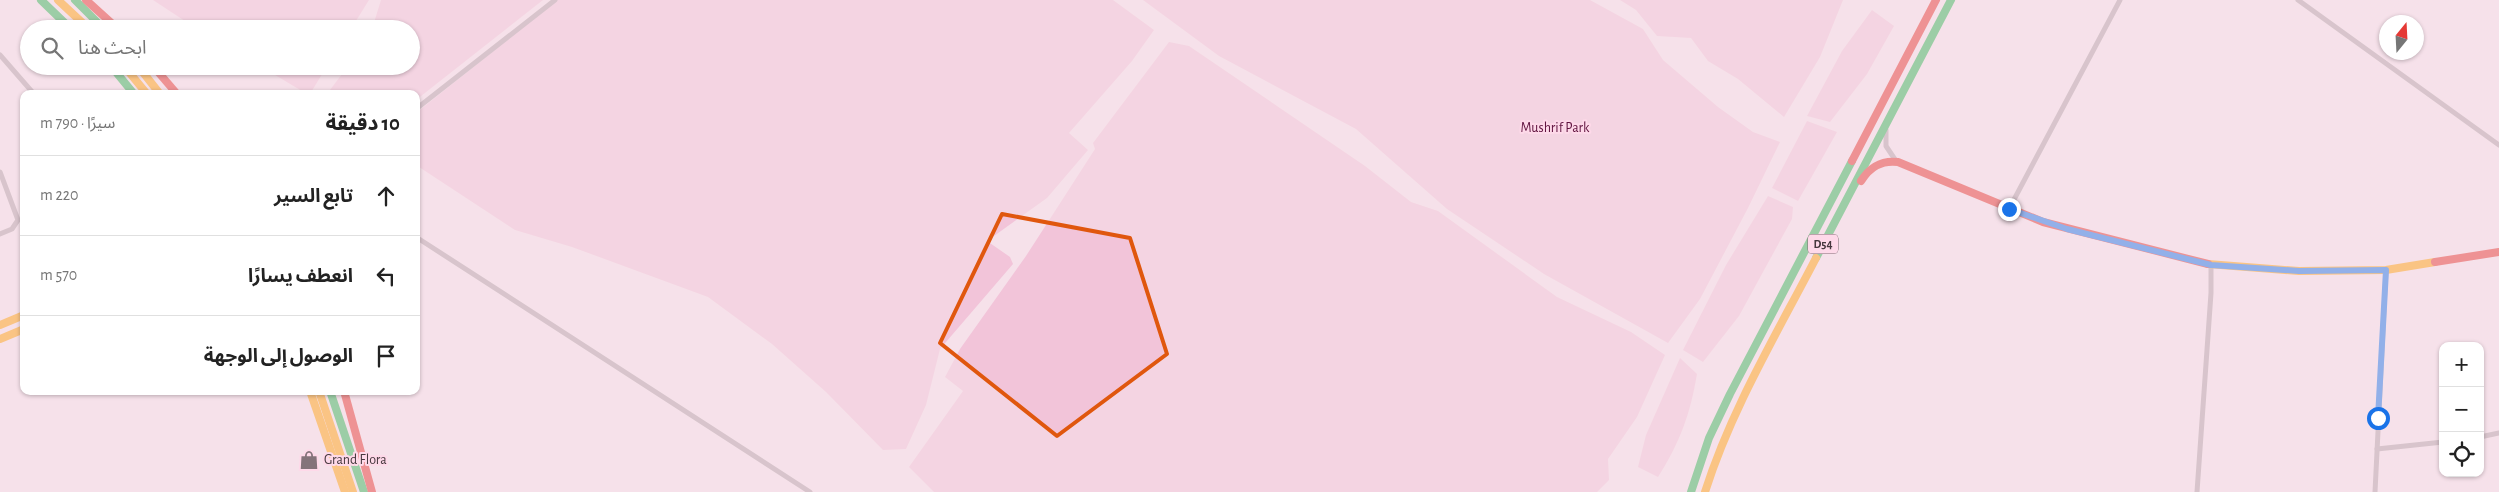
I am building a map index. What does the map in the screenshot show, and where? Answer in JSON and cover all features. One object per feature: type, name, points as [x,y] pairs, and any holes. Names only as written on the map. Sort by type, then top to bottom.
[{"type":"main road","points":[[42,0],[62,20]]},
{"type":"main road","points":[[53,0],[70,20]]},
{"type":"main road","points":[[58,0],[79,20]]},
{"type":"main road","points":[[75,0],[95,20]]},
{"type":"main road","points":[[86,0],[108,20]]},
{"type":"main road","name":"D54","points":[[1691,492],[1709,438],[1726,401],[1936,0]]},
{"type":"main road","name":"D54","points":[[1705,492],[1719,448],[1736,411],[1951,0]]},
{"type":"main road","points":[[118,75],[131,90]]},
{"type":"main road","points":[[131,75],[144,90]]},
{"type":"main road","points":[[145,75],[157,90]]},
{"type":"main road","points":[[161,75],[174,90]]},
{"type":"main road","points":[[1843,206],[1868,170],[1886,161],[1898,162],[2009,209],[2075,231],[2211,265],[2299,271],[2386,270],[2499,252]]},
{"type":"main road","points":[[0,325],[20,317]]},
{"type":"main road","points":[[0,339],[20,331]]},
{"type":"main road","points":[[311,395],[345,492]]},
{"type":"main road","points":[[320,395],[353,492]]},
{"type":"main road","points":[[331,395],[364,492]]},
{"type":"main road","points":[[345,395],[372,492]]},
{"type":"street","points":[[420,106],[555,0]]},
{"type":"street","points":[[2009,209],[2120,0]]},
{"type":"street","points":[[2298,0],[2499,145]]},
{"type":"street","points":[[0,55],[31,90]]},
{"type":"street","points":[[1888,120],[1886,146],[1888,152],[1898,162]]},
{"type":"street","points":[[0,172],[18,220],[12,229],[0,234]]},
{"type":"street","points":[[420,240],[810,492]]},
{"type":"street","points":[[2197,492],[2211,292],[2211,265]]},
{"type":"street","points":[[2375,492],[2386,270]]},
{"type":"street","points":[[2484,436],[2499,434]]},
{"type":"street","points":[[2377,449],[2439,442]]},
{"type":"highlighted area","points":[[1002,214],[1130,238],[1167,354],[1057,436],[940,343]]},
{"type":"green space","points":[[153,0],[369,0],[357,20],[183,20]]},
{"type":"green space","points":[[381,0],[543,0],[420,97],[420,90],[330,90],[341,75],[420,75],[420,20],[375,20]]},
{"type":"green space","points":[[557,0],[1113,0],[1154,30],[1132,61],[1069,133],[1088,150],[1047,198],[987,241],[1010,257],[1013,264],[940,349],[926,405],[906,449],[883,450],[826,392],[772,344],[708,297],[572,247],[515,230],[420,168],[420,110]]},
{"type":"green space","name":"Mushrif Park","points":[[1143,0],[1590,0],[1643,29],[1663,60],[1718,107],[1753,132],[1780,142],[1700,299],[1668,343],[1544,274],[1447,209],[1356,129],[1219,56]]},
{"type":"green space","points":[[1620,0],[1843,0],[1820,57],[1784,117],[1738,79],[1708,61],[1691,38],[1657,36],[1636,10]]},
{"type":"green space","points":[[1872,10],[1894,26],[1867,74],[1830,122],[1807,116],[1842,51]]},
{"type":"green space","points":[[1169,42],[1189,46],[1365,166],[1411,202],[1438,211],[1557,297],[1631,332],[1665,355],[1637,417],[1608,459],[1609,480],[1597,492],[934,492],[909,467],[963,391],[945,377],[960,349],[1026,256],[1095,149],[1093,143]]},
{"type":"green space","points":[[275,75],[322,75],[312,90],[300,90]]},
{"type":"green space","points":[[1807,121],[1837,132],[1798,201],[1772,188]]},
{"type":"green space","points":[[1768,196],[1793,207],[1792,219],[1739,316],[1703,362],[1683,350],[1726,265]]},
{"type":"green space","points":[[1680,358],[1697,374],[1683,428],[1658,477],[1638,467],[1646,435]]},
{"type":"traffic: fast","points":[[41,0],[62,20]]},
{"type":"traffic: fast","points":[[75,0],[95,20]]},
{"type":"traffic: fast","points":[[1816,258],[1951,0]]},
{"type":"traffic: fast","points":[[118,75],[131,90]]},
{"type":"traffic: fast","points":[[1691,492],[1709,438],[1730,394],[1852,161]]},
{"type":"traffic: fast","points":[[331,395],[364,492]]},
{"type":"traffic: slow","points":[[58,0],[79,20]]},
{"type":"traffic: slow","points":[[131,75],[144,90]]},
{"type":"traffic: slow","points":[[145,75],[157,90]]},
{"type":"traffic: slow","points":[[1705,492],[1741,402],[1816,258]]},
{"type":"traffic: slow","points":[[2208,264],[2299,271],[2386,270],[2435,262]]},
{"type":"traffic: slow","points":[[0,325],[20,317]]},
{"type":"traffic: slow","points":[[0,339],[20,331]]},
{"type":"traffic: slow","points":[[311,395],[345,492]]},
{"type":"traffic: slow","points":[[320,395],[353,492]]},
{"type":"traffic: jam","points":[[86,0],[108,20]]},
{"type":"traffic: jam","points":[[1852,161],[1936,0]]},
{"type":"traffic: jam","points":[[161,75],[174,90]]},
{"type":"traffic: jam","points":[[1861,181],[1876,165],[1886,162],[1898,162],[2043,222],[2208,264]]},
{"type":"traffic: jam","points":[[2435,262],[2499,252]]},
{"type":"traffic: jam","points":[[345,395],[372,492]]},
{"type":"place","name":"Grand Flora","points":[[309,460]]},
{"type":"route","points":[[2009,209],[2067,229],[2211,265],[2299,271],[2386,270],[2387,288],[2378,418]]}]
